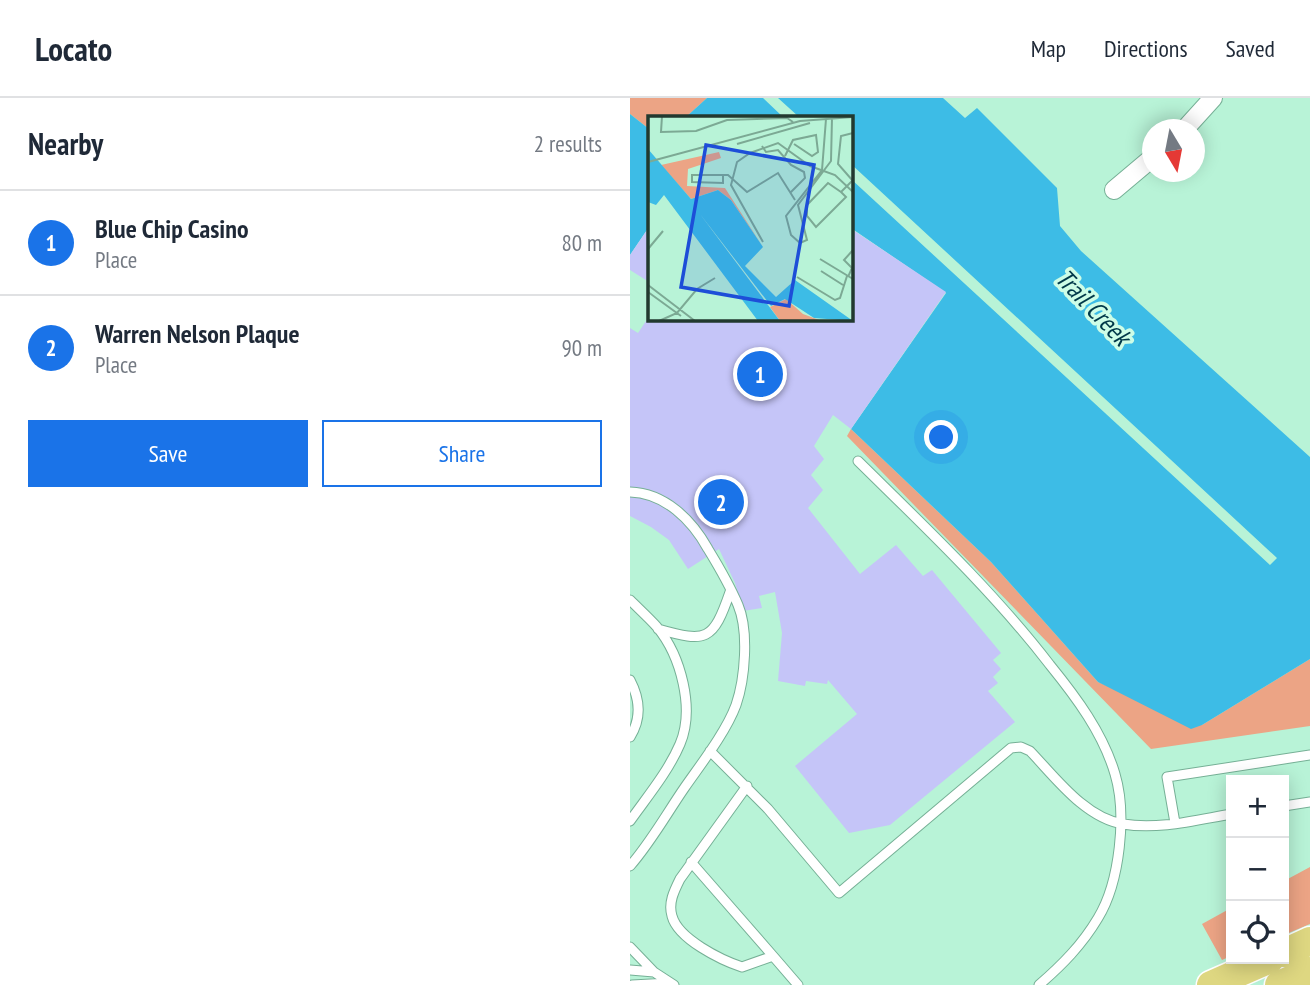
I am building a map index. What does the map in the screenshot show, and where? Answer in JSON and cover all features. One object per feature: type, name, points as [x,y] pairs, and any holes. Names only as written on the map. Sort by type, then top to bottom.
[{"type":"main road","points":[[1289,951],[1310,941]]},
{"type":"main road","points":[[1210,985],[1258,964]]},
{"type":"main road","points":[[1279,985],[1310,971]]},
{"type":"street","points":[[1194,119],[1213,98]]},
{"type":"street","points":[[1114,190],[1142,167]]},
{"type":"lane","points":[[858,461],[946,547],[1028,637],[1071,691],[1102,742],[1115,775],[1120,824],[1119,850],[1112,883],[1100,916],[1071,956],[1039,985]]},
{"type":"lane","points":[[630,492],[656,498],[677,510],[698,531],[722,570],[738,605],[745,643],[736,706],[710,751],[631,866]]},
{"type":"lane","points":[[658,629],[689,637],[703,636],[720,622],[730,592]]},
{"type":"lane","points":[[630,600],[658,629],[672,652],[685,699],[686,722],[681,743],[670,763],[630,821]]},
{"type":"lane","points":[[630,680],[635,688],[639,709],[638,721],[630,737]]},
{"type":"lane","points":[[710,751],[747,786],[839,893],[1012,748],[1021,747],[1030,751],[1075,797],[1097,813],[1120,824],[1146,826],[1226,815]]},
{"type":"lane","points":[[1175,823],[1167,777],[1310,755]]},
{"type":"lane","points":[[747,786],[691,862],[676,886],[670,907],[673,919],[683,932],[712,955],[742,967],[773,956]]},
{"type":"lane","points":[[1289,805],[1310,802]]},
{"type":"lane","points":[[691,862],[798,985]]},
{"type":"lane","points":[[630,947],[654,972],[672,984]]},
{"type":"lane","points":[[630,970],[654,972]]},
{"type":"lane","points":[[632,985],[672,984]]},
{"type":"shaded area","points":[[630,98],[707,98],[687,116],[648,116],[648,128],[630,114]]},
{"type":"shaded area","points":[[851,429],[991,562],[1098,682],[1202,725],[1310,659],[1310,726],[1151,749],[847,436]]},
{"type":"shaded area","points":[[1310,867],[1310,924],[1289,933],[1289,901],[1289,878]]},
{"type":"shaded area","points":[[1226,911],[1226,958],[1222,960],[1202,924]]},
{"type":"water","points":[[707,98],[763,98],[782,116],[687,116]]},
{"type":"water","name":"Trail Creek","points":[[778,98],[943,98],[965,118],[977,108],[1057,188],[1060,226],[1081,251],[1310,457],[1310,659],[1202,725],[1191,729],[1098,682],[991,562],[851,429],[946,293],[852,229],[852,180],[1270,565],[1277,558],[852,165],[852,116],[798,116]]},
{"type":"water","points":[[630,114],[648,128],[648,228],[630,255]]},
{"type":"building","points":[[648,228],[648,281],[630,270],[630,255]]},
{"type":"building","points":[[852,229],[946,292],[851,429],[833,415],[814,446],[824,459],[811,475],[823,490],[808,508],[860,574],[896,545],[923,576],[932,570],[1001,653],[993,660],[1001,669],[993,677],[998,683],[988,691],[1015,722],[890,825],[849,833],[795,766],[857,714],[828,680],[827,684],[806,681],[805,686],[778,681],[782,633],[775,592],[759,596],[762,608],[743,611],[735,583],[719,549],[688,569],[669,540],[630,516],[630,328],[638,333],[648,318],[852,320]]},
{"type":"place","name":"Blue Chip Casino","points":[[760,374]]},
{"type":"place","name":"Warren Nelson Plaque","points":[[721,502]]}]
